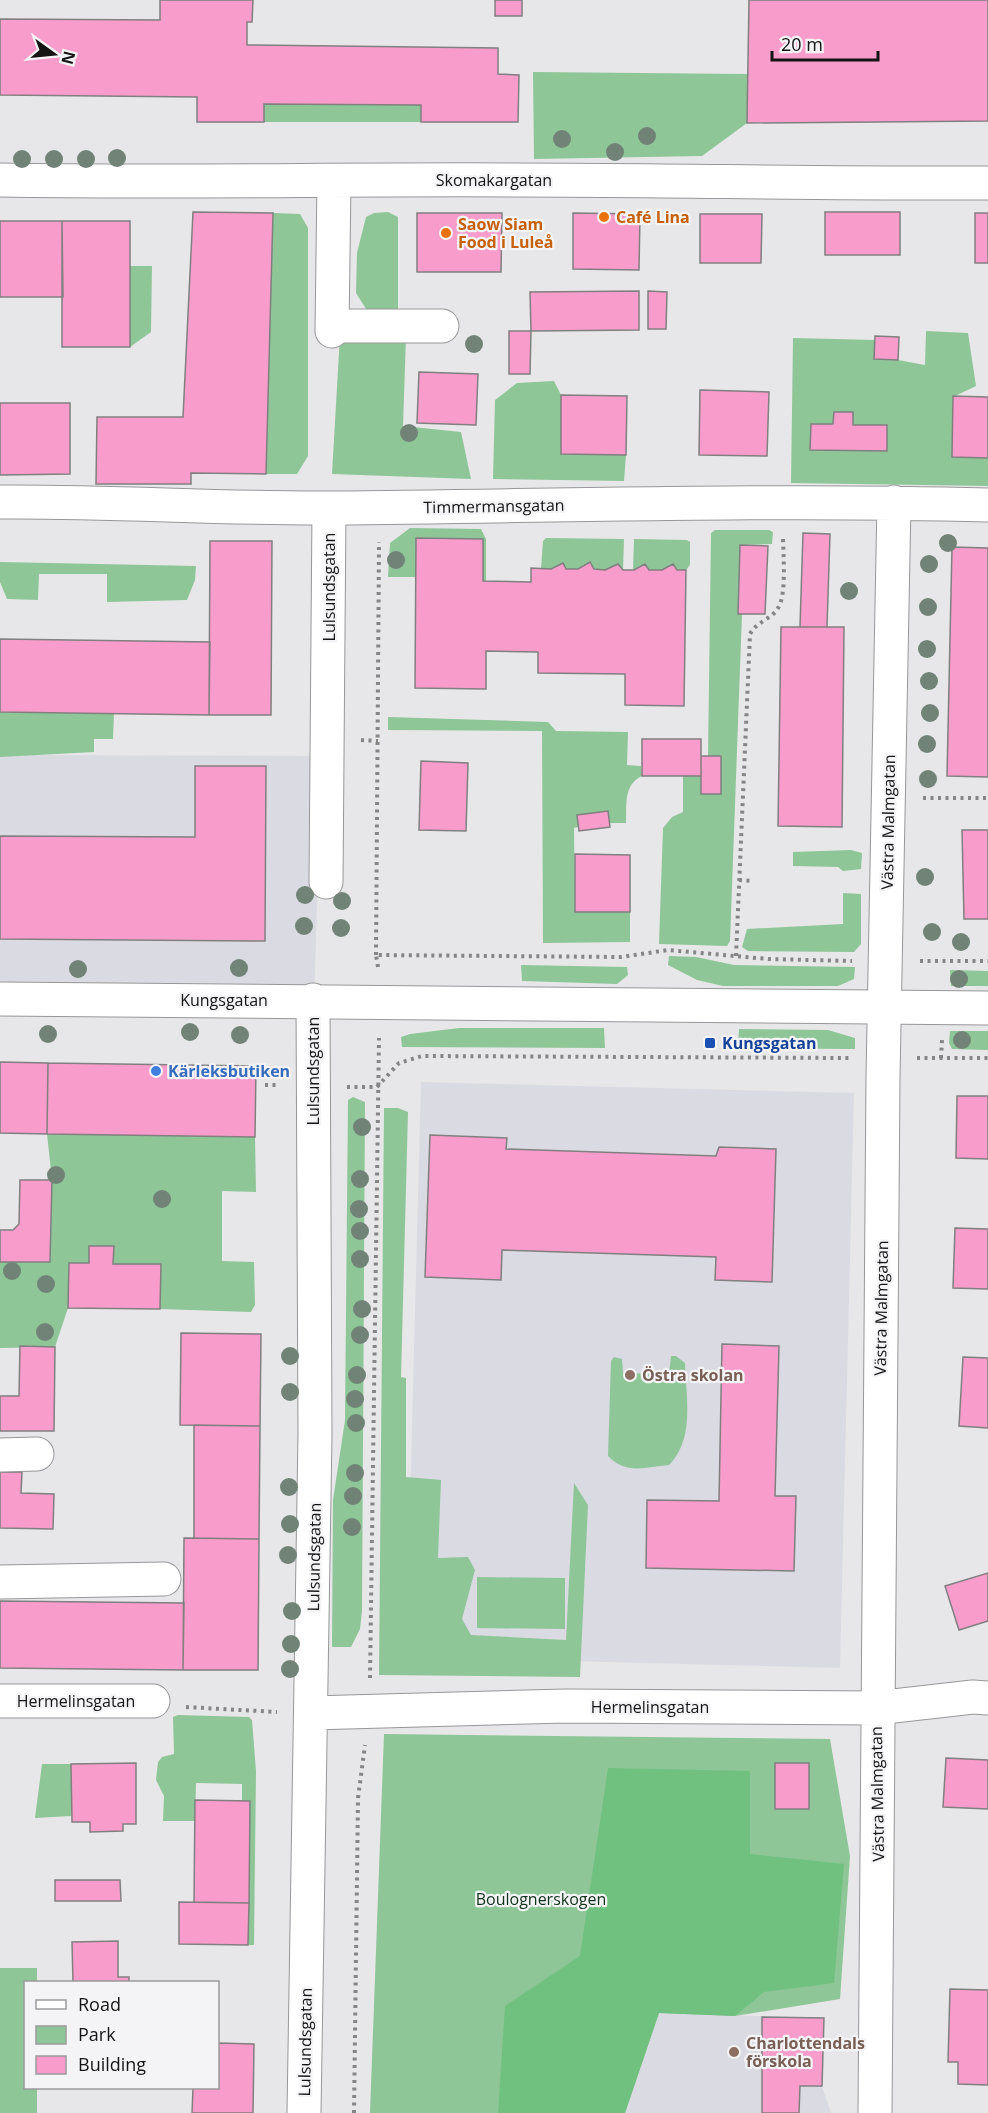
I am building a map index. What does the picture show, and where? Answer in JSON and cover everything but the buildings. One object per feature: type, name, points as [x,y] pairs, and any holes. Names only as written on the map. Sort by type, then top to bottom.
[{"type":"street","name":"Skomakargatan","points":[[0,180],[196,183],[517,180],[820,184],[988,183]]},
{"type":"street","points":[[334,182],[332,328],[442,326]]},
{"type":"street","name":"Timmermansgatan","points":[[0,502],[98,501],[329,508],[894,502],[988,505]]},
{"type":"street","name":"Västra Malmgatan","points":[[875,2113],[878,1838],[876,1708],[884,1006],[894,502]]},
{"type":"street","name":"Lulsundsgatan","points":[[326,882],[329,508]]},
{"type":"street","name":"Kungsgatan","points":[[0,999],[379,1000],[988,1008]]},
{"type":"street","name":"Lulsundsgatan","points":[[304,2113],[315,1434],[313,1000]]},
{"type":"street","points":[[0,1455],[37,1454]]},
{"type":"street","points":[[0,1582],[164,1578]]},
{"type":"street","name":"Hermelinsgatan","points":[[311,1713],[566,1706],[876,1708],[983,1695]]},
{"type":"street","name":"Hermelinsgatan","points":[[0,1701],[153,1701]]},
{"type":"path","points":[[736,956],[750,634],[755,625],[769,618],[779,607],[782,594],[783,528]]},
{"type":"path","points":[[354,2113],[358,1798],[361,1760],[369,1729],[370,1712],[379,1000],[376,955],[379,533]]},
{"type":"path","points":[[913,797],[988,798]]},
{"type":"path","points":[[739,880],[753,881]]},
{"type":"path","points":[[376,955],[621,957],[668,950],[768,959],[988,961]]},
{"type":"path","points":[[377,1087],[399,1064],[422,1056],[988,1058]]},
{"type":"path","points":[[153,1701],[171,1706],[311,1713]]},
{"type":"shaded area","points":[[0,755],[322,756],[314,1002],[0,1000]]},
{"type":"shaded area","name":"Östra skolan","points":[[421,1082],[854,1093],[840,1668],[406,1657]]},
{"type":"shaded area","name":"Charlottendals förskola","points":[[659,2013],[824,2018],[822,2086],[831,2113],[625,2113]]},
{"type":"green space","points":[[533,72],[748,74],[747,123],[702,156],[534,159]]},
{"type":"green space","points":[[264,104],[421,105],[421,122],[264,122]]},
{"type":"green space","points":[[388,212],[398,217],[398,312],[368,312],[356,293],[357,253],[366,217],[374,213]]},
{"type":"green space","points":[[273,213],[300,214],[308,228],[308,456],[297,474],[266,474]]},
{"type":"green space","points":[[130,266],[152,266],[151,332],[130,347]]},
{"type":"green space","points":[[926,331],[968,333],[976,386],[953,397],[952,457],[988,458],[988,486],[791,483],[793,338],[875,340],[874,359],[898,360],[925,365]]},
{"type":"green space","points":[[340,335],[406,336],[403,426],[461,432],[471,479],[332,474]]},
{"type":"green space","points":[[554,381],[561,395],[561,454],[626,455],[624,481],[493,479],[495,400],[517,383]]},
{"type":"green space","points":[[410,528],[481,529],[486,539],[486,582],[483,581],[483,539],[417,538],[416,577],[388,577],[390,543]]},
{"type":"green space","points":[[715,530],[769,530],[773,532],[772,544],[740,545],[742,614],[730,941],[727,946],[659,944],[663,828],[672,817],[683,812],[683,776],[701,776],[701,794],[721,794],[721,756],[708,756],[711,533]]},
{"type":"green space","points":[[546,538],[624,539],[623,570],[618,564],[605,570],[594,569],[590,563],[578,569],[566,569],[563,563],[551,569],[541,569],[543,541]]},
{"type":"green space","points":[[634,539],[687,540],[690,542],[690,565],[686,570],[677,570],[673,564],[662,570],[649,570],[645,564],[633,570]]},
{"type":"green space","points":[[0,562],[196,566],[195,580],[187,600],[107,602],[107,574],[39,574],[38,600],[7,599],[0,582]]},
{"type":"green space","points":[[0,712],[114,714],[113,739],[94,739],[94,752],[0,757]]},
{"type":"green space","points":[[388,717],[548,722],[556,731],[628,732],[627,765],[641,766],[642,776],[629,790],[626,803],[626,823],[609,823],[608,812],[578,815],[578,827],[574,828],[575,912],[630,912],[630,942],[543,943],[542,731],[388,730]]},
{"type":"green space","points":[[851,850],[862,853],[861,869],[843,871],[838,867],[793,866],[793,852]]},
{"type":"green space","points":[[843,893],[861,894],[861,944],[854,952],[748,951],[742,947],[747,929],[843,924]]},
{"type":"green space","points":[[669,956],[696,957],[734,965],[855,967],[854,979],[838,986],[723,986],[697,980],[668,965]]},
{"type":"green space","points":[[521,965],[627,967],[628,975],[617,984],[522,981]]},
{"type":"green space","points":[[950,970],[988,971],[988,986],[951,986]]},
{"type":"green space","points":[[459,1028],[604,1028],[605,1048],[402,1047],[401,1037],[410,1034]]},
{"type":"green space","points":[[739,1029],[828,1030],[855,1038],[855,1049],[738,1048]]},
{"type":"green space","points":[[950,1031],[988,1031],[988,1050],[952,1049],[949,1043]]},
{"type":"green space","points":[[353,1097],[365,1102],[362,1611],[360,1629],[351,1647],[332,1647],[333,1500],[345,1420],[348,1100]]},
{"type":"green space","points":[[384,1108],[398,1108],[408,1112],[401,1377],[406,1378],[406,1477],[441,1480],[438,1558],[468,1557],[475,1570],[462,1619],[471,1635],[566,1640],[574,1483],[588,1505],[580,1677],[379,1675]]},
{"type":"green space","points":[[47,1134],[255,1137],[256,1192],[222,1191],[222,1261],[254,1262],[255,1305],[251,1312],[160,1309],[161,1265],[113,1264],[114,1247],[89,1263],[68,1308],[55,1347],[0,1348],[0,1262],[50,1262],[52,1180]]},
{"type":"green space","points":[[671,1356],[676,1356],[685,1363],[687,1417],[683,1443],[669,1465],[644,1468],[622,1466],[608,1456],[611,1361],[614,1357],[622,1359],[623,1373],[669,1374]]},
{"type":"green space","points":[[477,1577],[565,1578],[565,1629],[477,1628]]},
{"type":"green space","points":[[178,1715],[249,1717],[252,1720],[256,1771],[254,1945],[248,1945],[250,1801],[242,1801],[242,1784],[196,1783],[195,1821],[163,1821],[164,1796],[156,1780],[158,1762],[162,1757],[174,1754],[173,1717]]},
{"type":"green space","name":"Boulognerskogen","points":[[384,1734],[830,1739],[850,1856],[840,1999],[735,2016],[659,2013],[625,2113],[370,2113]]},
{"type":"green space","points":[[42,1764],[71,1764],[71,1816],[35,1818]]},
{"type":"green space","points":[[608,1768],[750,1771],[750,1854],[844,1864],[834,1983],[764,1992],[735,2016],[659,2013],[625,2113],[498,2113],[505,2006],[580,1956]]},
{"type":"green space","points":[[0,1968],[37,1968],[37,1981],[24,1981],[24,2089],[37,2089],[37,2113],[0,2113]]},
{"type":"place","name":"Café Lina","points":[[604,217]]},
{"type":"place","name":"Saow Siam Food i Luleå","points":[[446,233]]},
{"type":"place","name":"Kungsgatan","points":[[710,1043]]},
{"type":"place","name":"Kärleksbutiken","points":[[156,1071]]},
{"type":"place","name":"Östra skolan","points":[[630,1375]]},
{"type":"place","name":"Charlottendals förskola","points":[[734,2052]]}]
